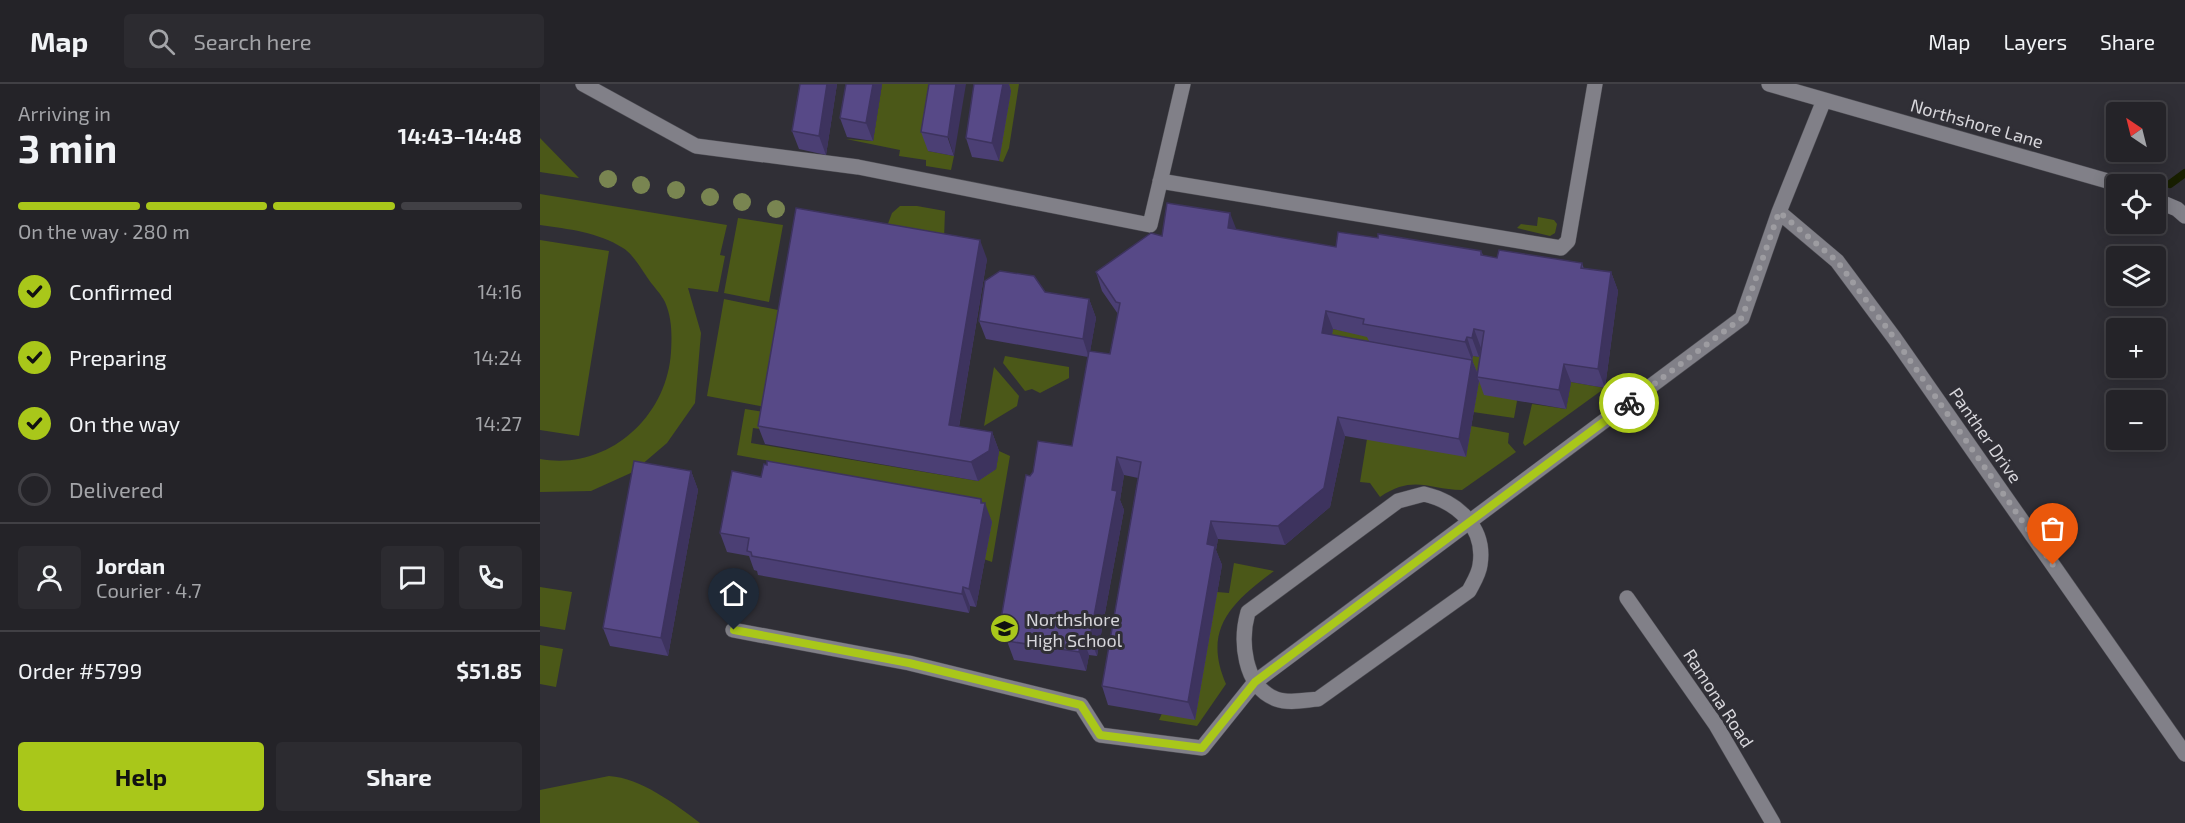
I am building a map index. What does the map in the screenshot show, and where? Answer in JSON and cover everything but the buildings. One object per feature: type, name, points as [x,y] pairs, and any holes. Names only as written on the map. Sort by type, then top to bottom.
[{"type":"street","points":[[583,84],[696,146],[858,167],[1150,225],[1183,84]]},
{"type":"street","points":[[1160,181],[1562,249],[1568,241],[1595,84]]},
{"type":"street","name":"Northshore Lane","points":[[1769,84],[2106,181]]},
{"type":"street","points":[[734,630],[909,663],[1081,705],[1100,735],[1202,748],[1255,682],[1742,318],[1779,212],[1824,100]]},
{"type":"street","points":[[2166,204],[2185,216]]},
{"type":"street","name":"Panther Drive","points":[[1779,212],[1837,261],[1895,339],[2185,754]]},
{"type":"street","points":[[1424,494],[1444,499],[1472,522],[1481,548],[1480,567],[1469,591],[1318,699],[1294,702],[1275,698],[1255,682],[1243,650],[1243,629],[1248,612],[1398,501],[1424,494]]},
{"type":"street","name":"Ramona Road","points":[[1627,598],[1716,725],[1773,823]]},
{"type":"green space","points":[[882,84],[939,84],[928,151],[954,156],[951,170],[926,166],[926,160],[899,156],[900,150],[846,139],[873,141]]},
{"type":"green space","points":[[984,84],[1019,84],[1009,148],[1003,162],[999,161]]},
{"type":"green space","points":[[540,138],[579,178],[540,172]]},
{"type":"green space","points":[[540,194],[727,225],[720,255],[725,256],[718,292],[688,288],[701,333],[695,403],[667,443],[633,472],[591,491],[540,492],[540,459],[565,461],[588,457],[610,448],[629,435],[645,418],[658,398],[667,376],[671,352],[670,320],[663,299],[627,251],[593,235],[540,225]]},
{"type":"green space","points":[[900,206],[917,206],[945,211],[944,239],[886,229],[892,213]]},
{"type":"green space","points":[[1538,217],[1554,220],[1557,224],[1555,233],[1550,236],[1517,228],[1521,224],[1537,226]]},
{"type":"green space","points":[[738,218],[783,225],[769,302],[724,293]]},
{"type":"green space","points":[[540,240],[609,251],[579,436],[540,430]]},
{"type":"green space","points":[[724,299],[788,312],[771,408],[707,396]]},
{"type":"green space","points":[[1333,329],[1479,357],[1481,348],[1491,350],[1517,401],[1514,418],[1473,412],[1328,352]]},
{"type":"green space","points":[[1005,356],[1069,367],[1069,378],[1040,393],[1032,389],[1025,391],[1003,363]]},
{"type":"green space","points":[[994,367],[1019,396],[1017,406],[984,426]]},
{"type":"green space","points":[[1571,382],[1605,388],[1525,446],[1523,443],[1532,404],[1566,409]]},
{"type":"green space","points":[[745,409],[771,413],[768,430],[753,428],[751,443],[978,481],[996,469],[999,451],[1010,456],[992,562],[766,482],[770,461],[737,455]]},
{"type":"green space","points":[[1471,426],[1509,433],[1508,443],[1516,452],[1462,490],[1412,485],[1392,490],[1380,497],[1370,483],[1360,482],[1367,439]]},
{"type":"green space","points":[[1234,563],[1274,571],[1245,594],[1225,618],[1217,648],[1219,665],[1226,684],[1197,726],[1159,720],[1217,592],[1229,593]]},
{"type":"green space","points":[[540,587],[572,592],[565,630],[540,626]]},
{"type":"green space","points":[[540,645],[563,649],[556,687],[540,684]]},
{"type":"green space","points":[[609,776],[645,787],[669,800],[700,823],[540,823],[540,790]]},
{"type":"waterway","points":[[2170,184],[2185,173]]},
{"type":"way so far","points":[[1629,403],[1742,318],[1779,212],[1837,261],[1895,339],[2053,565]]},
{"type":"place","name":"Northshore High School","points":[[1005,629]]},
{"type":"route","points":[[734,630],[909,663],[1081,705],[1100,735],[1202,748],[1255,682],[1629,403]]}]
